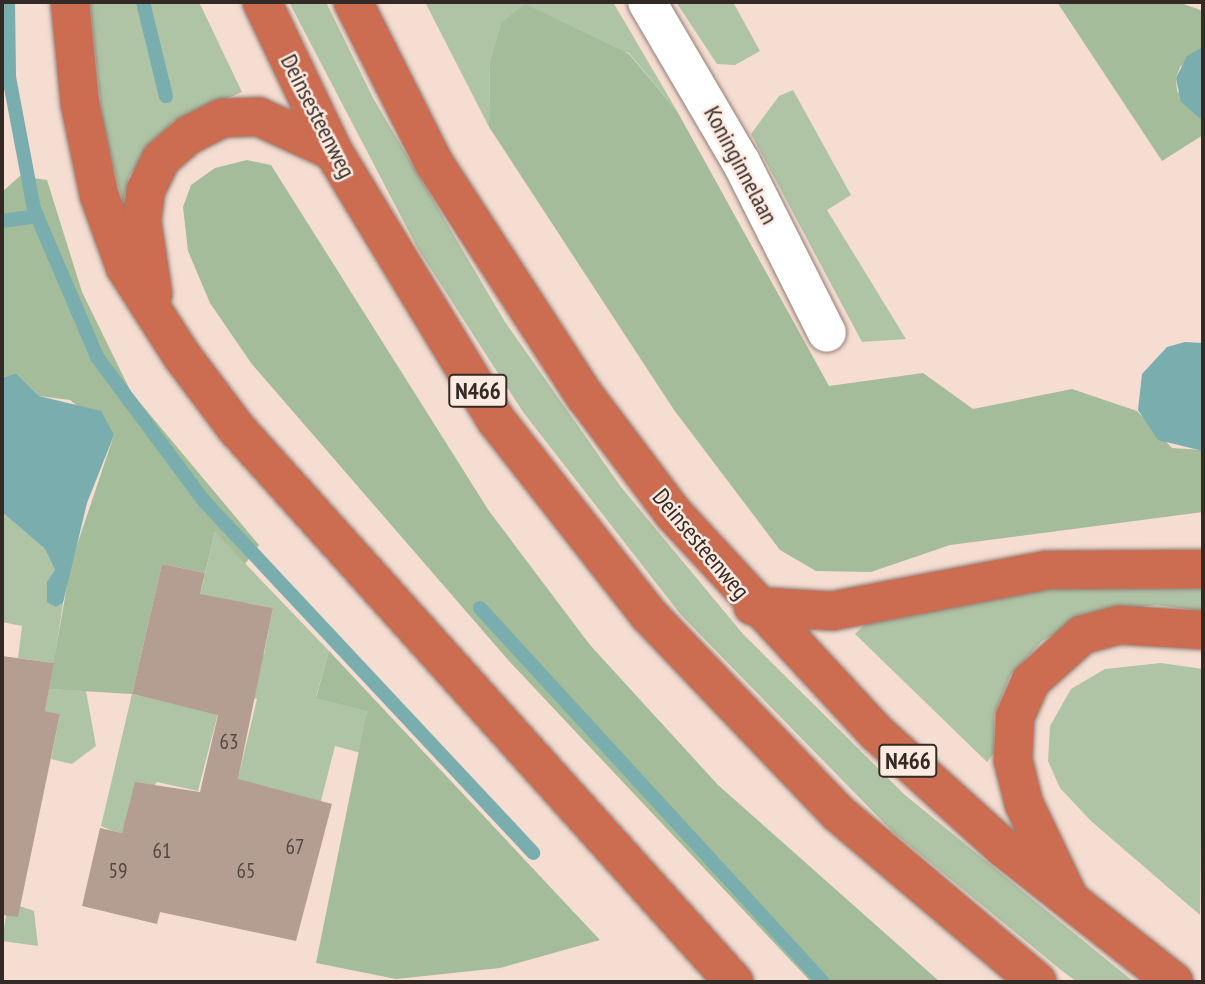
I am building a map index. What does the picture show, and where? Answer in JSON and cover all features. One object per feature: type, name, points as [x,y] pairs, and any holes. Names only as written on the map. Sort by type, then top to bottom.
[{"type":"highway","points":[[70,2],[80,104],[99,195],[125,267],[155,307],[182,356],[236,428],[734,982]]},
{"type":"highway","name":"Deinsesteenweg","points":[[262,2],[333,151],[496,420],[648,614],[838,813],[1037,982]]},
{"type":"highway","name":"Deinsesteenweg","points":[[353,2],[434,163],[584,396],[752,606],[877,733],[1073,905],[1174,982]]},
{"type":"highway","points":[[155,307],[142,221],[146,190],[161,159],[189,135],[223,118],[259,117],[333,151]]},
{"type":"highway","points":[[752,606],[832,611],[1047,570],[1203,569]]},
{"type":"highway","points":[[1073,905],[1024,804],[1013,760],[1015,718],[1031,681],[1082,635],[1119,625],[1203,630]]},
{"type":"street","name":"Koninginnelaan","points":[[647,2],[741,162],[827,333]]},
{"type":"green space","points":[[90,2],[199,2],[242,92],[172,122],[129,176],[123,203],[103,128]]},
{"type":"green space","points":[[289,2],[326,2],[373,98],[505,322],[621,487],[743,634],[905,795],[1134,982],[1077,982],[1061,970],[893,832],[681,615],[523,412],[418,249]]},
{"type":"green space","points":[[425,2],[613,2],[677,111],[629,53],[501,23],[490,60],[489,127]]},
{"type":"green space","points":[[676,2],[733,2],[760,51],[735,65],[717,64]]},
{"type":"green space","points":[[1057,2],[1178,2],[1203,11],[1203,47],[1180,67],[1176,78],[1177,91],[1203,121],[1203,135],[1162,161]]},
{"type":"green space","points":[[525,4],[629,54],[677,111],[829,386],[923,373],[973,409],[1072,389],[1137,411],[1172,448],[1203,450],[1203,512],[950,545],[871,572],[816,571],[780,550],[674,410],[489,127],[490,60],[501,23]]},
{"type":"green space","points":[[793,90],[851,195],[827,210],[906,339],[862,342],[751,134],[779,96]]},
{"type":"green space","points":[[247,160],[271,165],[489,511],[590,645],[718,785],[940,982],[811,982],[509,661],[251,363],[210,303],[188,251],[183,207],[191,185],[215,168]]},
{"type":"green space","points":[[20,176],[47,180],[82,292],[131,392],[259,545],[245,564],[215,532],[205,573],[162,564],[132,694],[49,689],[71,563],[114,435],[70,400],[39,396],[16,373],[2,378],[2,192]]},
{"type":"green space","points":[[2,512],[45,549],[55,570],[56,607],[63,603],[54,663],[18,658],[22,626],[2,622]]},
{"type":"green space","points":[[215,532],[329,651],[316,697],[367,710],[361,753],[335,746],[321,801],[234,795],[257,699],[224,690],[198,791],[157,782],[122,833],[101,826],[132,694],[174,704]],"holes":[[[247,603],[273,608],[264,654],[238,649]]]},
{"type":"green space","points":[[1203,581],[1203,611],[1156,605],[1091,613],[1042,641],[1010,676],[994,715],[994,753],[987,762],[855,634],[865,624],[1074,584]]},
{"type":"green space","points":[[329,651],[600,940],[500,968],[396,979],[316,963],[367,711],[316,698]]},
{"type":"green space","points":[[1161,663],[1203,669],[1200,915],[1091,821],[1060,788],[1048,761],[1050,726],[1071,689],[1105,669]]},
{"type":"green space","points":[[49,689],[86,691],[96,746],[72,764],[51,759],[60,714],[45,711]]},
{"type":"green space","points":[[8,902],[34,911],[38,946],[2,941]]},
{"type":"water","points":[[1203,47],[1203,121],[1181,102],[1176,78],[1187,56]]},
{"type":"water","points":[[1185,342],[1203,343],[1203,451],[1158,440],[1138,410],[1142,374],[1167,347]]},
{"type":"water","points":[[16,373],[39,396],[101,411],[114,435],[87,503],[63,603],[56,607],[47,602],[47,582],[55,570],[45,549],[2,512],[2,378]]},
{"type":"building","points":[[162,564],[205,573],[200,594],[273,608],[238,779],[332,804],[296,941],[160,912],[157,924],[82,906],[100,828],[122,833],[135,782],[200,792],[218,715],[132,694]]},
{"type":"building","points":[[2,656],[54,663],[45,711],[60,714],[18,917],[2,915]]},
{"type":"waterway","points":[[8,2],[9,77],[34,209],[97,357],[204,501],[533,853]]},
{"type":"waterway","points":[[143,2],[166,96]]},
{"type":"waterway","points":[[2,221],[38,216]]},
{"type":"waterway","points":[[480,608],[823,982]]}]
